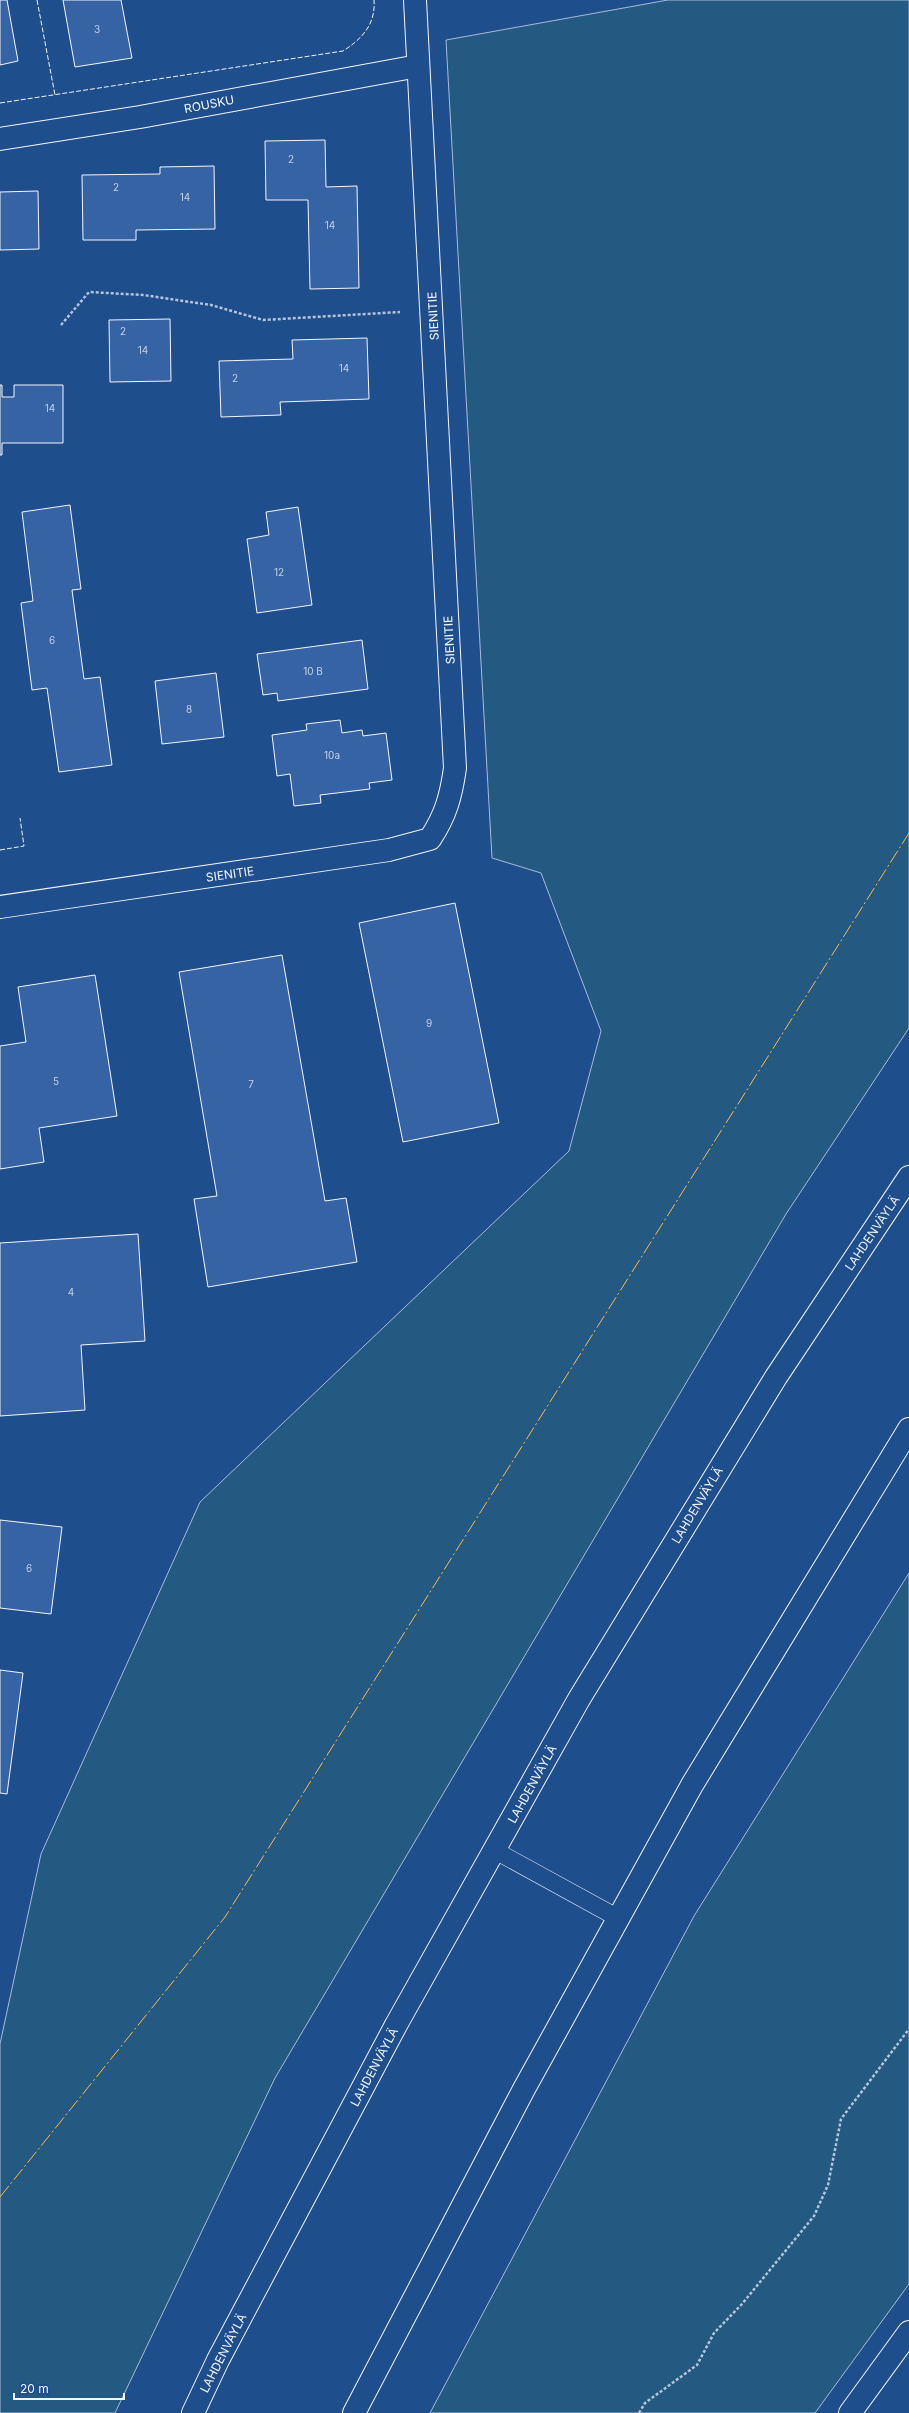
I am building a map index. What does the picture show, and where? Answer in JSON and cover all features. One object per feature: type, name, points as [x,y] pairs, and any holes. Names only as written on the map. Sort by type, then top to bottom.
[{"type":"main road","name":"SIENITIE","points":[[0,907],[389,850],[430,839],[443,819],[452,791],[455,768],[443,491],[415,0]]},
{"type":"main road","name":"ROUSKU","points":[[0,139],[140,117],[418,66]]},
{"type":"main road","name":"LAHDENVÄYLÄ","points":[[194,2413],[218,2360],[396,2025],[579,1699],[776,1377],[909,1177]]},
{"type":"main road","points":[[354,2413],[524,2089],[692,1785],[909,1430]]},
{"type":"main road","points":[[850,2413],[909,2332]]},
{"type":"lane","points":[[494,1850],[618,1918]]},
{"type":"path","points":[[61,325],[89,292],[143,295],[211,305],[263,320],[404,311]]},
{"type":"path","points":[[639,2413],[645,2403],[697,2365],[714,2333],[742,2304],[814,2216],[828,2185],[841,2119],[909,2028]]},
{"type":"shaded area","points":[[668,0],[909,0],[909,1028],[786,1214],[275,2078],[115,2413],[0,2413],[0,2044],[41,1854],[200,1502],[569,1151],[601,1031],[541,873],[492,858],[446,40]]},
{"type":"shaded area","points":[[909,1573],[909,2284],[815,2413],[430,2413],[694,1916]]},
{"type":"building","points":[[0,0],[7,0],[18,61],[0,65]]},
{"type":"building","points":[[63,0],[121,0],[132,58],[75,67]]},
{"type":"building","points":[[325,140],[326,187],[357,186],[359,288],[310,289],[308,200],[266,200],[265,141]]},
{"type":"building","points":[[214,166],[215,229],[136,230],[136,240],[83,240],[82,175],[160,174],[160,167]]},
{"type":"building","points":[[38,191],[39,249],[0,250],[0,192]]},
{"type":"building","points":[[170,319],[171,381],[110,382],[109,320]]},
{"type":"building","points":[[367,338],[369,399],[280,402],[281,415],[221,417],[219,361],[293,359],[292,340]]},
{"type":"building","points":[[0,385],[2,385],[2,397],[14,397],[14,385],[63,385],[63,443],[2,443],[2,455],[0,455]]},
{"type":"building","points":[[70,505],[81,589],[72,590],[84,679],[100,677],[112,765],[59,772],[47,688],[32,690],[21,603],[33,601],[22,512]]},
{"type":"building","points":[[298,507],[312,605],[257,613],[247,539],[269,535],[266,512]]},
{"type":"building","points":[[362,640],[368,689],[278,701],[277,693],[263,695],[257,654]]},
{"type":"building","points":[[216,673],[224,737],[162,744],[155,681]]},
{"type":"building","points":[[340,720],[342,733],[362,730],[363,736],[386,733],[392,780],[369,783],[370,789],[320,795],[321,803],[294,806],[290,774],[277,776],[272,735],[307,730],[306,724]]},
{"type":"building","points":[[455,903],[499,1123],[403,1142],[359,923]]},
{"type":"building","points":[[282,955],[325,1201],[346,1198],[357,1262],[208,1287],[194,1199],[217,1196],[179,972]]},
{"type":"building","points":[[95,975],[117,1116],[39,1128],[44,1162],[0,1169],[0,1046],[26,1042],[18,987]]},
{"type":"building","points":[[138,1234],[145,1341],[81,1345],[85,1410],[0,1416],[0,1243]]},
{"type":"building","points":[[0,1520],[62,1527],[51,1614],[0,1608]]},
{"type":"building","points":[[0,1670],[23,1673],[7,1794],[0,1793]]},
{"type":"fence","points":[[37,0],[55,95]]},
{"type":"fence","points":[[0,103],[343,51],[362,36],[370,24],[373,16],[374,0]]},
{"type":"fence","points":[[0,850],[24,846],[20,818]]},
{"type":"power","points":[[0,2197],[225,1917],[909,833]]}]
